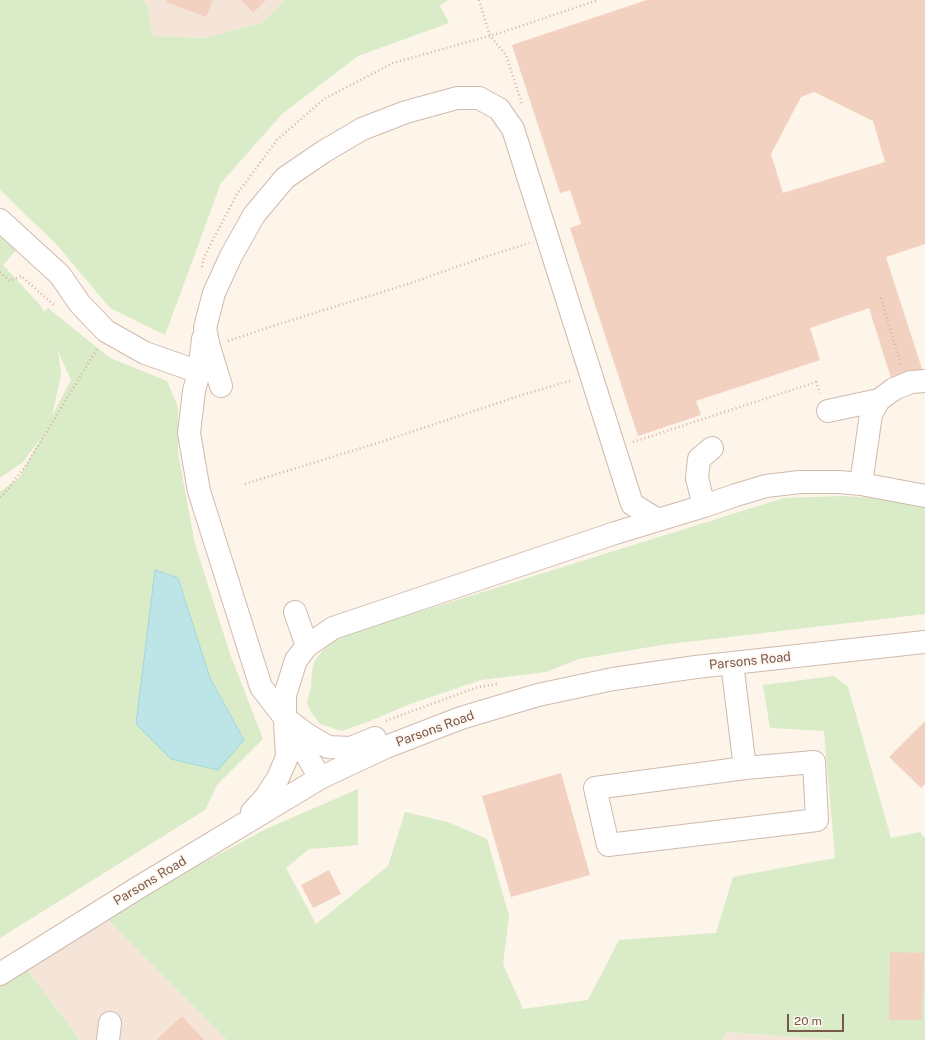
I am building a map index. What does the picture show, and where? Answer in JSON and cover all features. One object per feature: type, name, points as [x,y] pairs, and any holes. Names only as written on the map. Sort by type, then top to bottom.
[{"type":"street","points":[[320,778],[285,718],[260,687],[199,491],[189,433],[194,391],[207,338],[214,293],[231,256],[254,215],[285,178],[323,152],[362,129],[406,112],[457,98],[479,98],[499,109],[513,129],[632,504],[658,520]]},
{"type":"street","points":[[0,220],[60,275],[80,304],[106,331],[145,353],[198,372]]},
{"type":"street","points":[[207,338],[221,386]]},
{"type":"street","points":[[861,484],[871,414],[879,400],[894,389],[911,382],[925,381]]},
{"type":"street","points":[[825,404],[879,400]]},
{"type":"street","points":[[704,506],[697,478],[699,459],[712,448]]},
{"type":"street","points":[[231,832],[265,798],[278,778],[287,757],[285,695],[296,660],[307,646],[332,628],[615,533],[766,486],[800,482],[839,482],[861,484],[925,496]]},
{"type":"street","points":[[615,533],[632,504]]},
{"type":"street","points":[[296,612],[307,646]]},
{"type":"street","name":"Parsons Road","points":[[0,974],[136,889],[320,778],[386,747],[461,718],[538,695],[613,679],[696,667],[925,642]]},
{"type":"street","points":[[732,663],[745,768]]},
{"type":"street","points":[[285,718],[306,734],[328,747],[351,748],[471,700],[512,702]]},
{"type":"street","points":[[814,762],[817,820],[608,845],[595,788],[745,768],[814,762]]},
{"type":"path","points":[[479,0],[490,36],[506,55],[522,107]]},
{"type":"path","points":[[201,272],[204,257],[237,194],[277,140],[324,99],[393,63],[490,36],[598,0]]},
{"type":"path","points":[[207,338],[276,324],[410,283],[479,259],[547,238]]},
{"type":"path","points":[[881,298],[903,368]]},
{"type":"path","points":[[0,497],[27,464],[100,345]]},
{"type":"path","points":[[245,484],[387,440],[522,395],[591,375]]},
{"type":"path","points":[[631,442],[816,382],[825,404]]},
{"type":"path","points":[[384,722],[478,687],[501,684]]},
{"type":"shaded area","points":[[142,0],[285,0],[263,22],[205,38],[153,36],[147,3]]},
{"type":"shaded area","points":[[104,916],[227,1040],[80,1040],[26,968]]},
{"type":"shaded area","points":[[727,1032],[838,1040],[722,1040]]},
{"type":"green space","points":[[0,0],[142,0],[147,3],[153,36],[205,38],[263,22],[285,0],[448,0],[440,6],[449,23],[358,56],[282,114],[221,183],[165,335],[110,308],[56,244],[0,190]]},
{"type":"green space","points":[[0,232],[18,248],[3,265],[40,305],[44,312],[48,308],[110,358],[167,381],[178,407],[178,453],[195,544],[230,654],[263,739],[217,785],[205,810],[0,938],[0,492],[19,478],[42,436],[23,462],[0,478]],"holes":[[[58,351],[71,380],[52,416],[61,375]],[[178,578],[210,678],[244,740],[144,654]]]},
{"type":"green space","points":[[843,496],[925,501],[925,614],[661,645],[579,659],[546,672],[481,680],[410,704],[342,731],[320,724],[311,712],[307,703],[315,660],[329,643],[348,634],[784,498]]},
{"type":"green space","points":[[834,676],[848,687],[891,838],[920,832],[925,838],[925,1040],[838,1040],[727,1032],[722,1040],[227,1040],[104,916],[266,829],[358,789],[358,845],[309,849],[286,868],[316,924],[388,866],[405,812],[448,822],[487,839],[509,916],[503,964],[523,1009],[588,1000],[619,940],[716,933],[733,877],[835,858],[824,731],[770,728],[763,685]]},
{"type":"green space","points":[[26,968],[80,1040],[0,1040],[0,985]]},
{"type":"water","points":[[155,570],[178,578],[210,678],[244,740],[218,770],[171,759],[136,724]]},
{"type":"building","points":[[167,0],[213,0],[206,17],[166,2]]},
{"type":"building","points":[[241,0],[266,0],[253,13]]},
{"type":"building","points":[[647,0],[925,0],[925,244],[886,257],[922,369],[891,378],[869,308],[810,328],[820,360],[696,401],[701,415],[638,436],[570,228],[581,224],[570,190],[560,193],[512,45]],"holes":[[[814,92],[873,121],[885,162],[783,193],[771,154],[801,97]]]},
{"type":"building","points":[[925,721],[925,784],[921,788],[889,757]]},
{"type":"building","points":[[561,773],[590,875],[511,897],[482,796]]},
{"type":"building","points":[[329,870],[341,894],[313,908],[301,885]]},
{"type":"building","points":[[890,952],[924,953],[922,1020],[889,1020]]},
{"type":"building","points":[[182,1016],[204,1040],[156,1040]]}]
